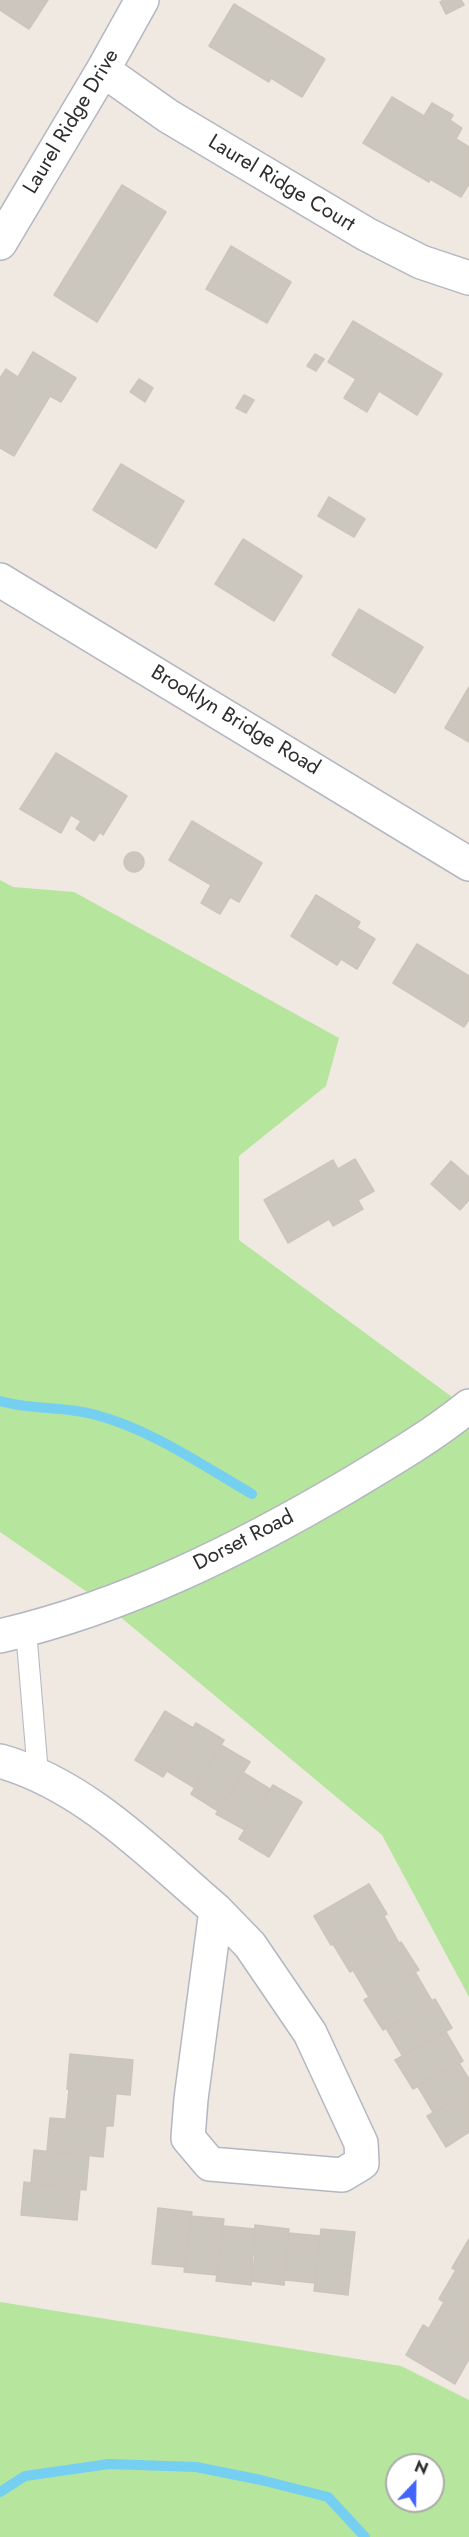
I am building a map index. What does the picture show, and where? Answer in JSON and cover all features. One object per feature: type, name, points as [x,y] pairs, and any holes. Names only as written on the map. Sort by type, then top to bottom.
[{"type":"street","name":"Laurel Ridge Drive","points":[[0,243],[142,0]]},
{"type":"street","name":"Laurel Ridge Court","points":[[103,70],[168,116],[366,234],[421,262],[469,278]]},
{"type":"street","name":"Brooklyn Bridge Road","points":[[0,580],[469,864]]},
{"type":"street","name":"Dorset Road","points":[[13,1633],[106,1605],[189,1570],[263,1534],[411,1448],[469,1406]]},
{"type":"street","points":[[0,1761],[59,1784],[115,1823],[216,1910],[250,1945],[310,2033],[360,2143],[362,2163],[342,2175],[210,2164],[188,2138],[216,1910]]},
{"type":"lane","points":[[13,1633],[38,1774]]},
{"type":"green space","points":[[0,880],[13,887],[74,892],[339,1038],[326,1086],[239,1156],[239,1240],[467,1408],[469,1406],[469,1997],[382,1835],[106,1605],[0,1532]]},
{"type":"green space","points":[[0,2302],[401,2366],[469,2400],[469,2537],[0,2537]]},
{"type":"building","points":[[0,0],[48,0],[29,29],[0,10]]},
{"type":"building","points":[[461,0],[464,5],[446,14],[440,2]]},
{"type":"building","points":[[234,4],[325,59],[302,97],[271,78],[269,82],[209,46]]},
{"type":"building","points":[[392,97],[424,116],[432,103],[453,115],[450,120],[462,128],[456,139],[469,147],[469,184],[461,197],[430,179],[429,182],[363,143]]},
{"type":"building","points":[[122,185],[166,212],[97,322],[54,295]]},
{"type":"building","points":[[231,246],[291,282],[267,323],[206,289]]},
{"type":"building","points":[[353,321],[442,374],[417,415],[379,391],[367,412],[344,398],[356,379],[328,362]]},
{"type":"building","points":[[33,352],[76,378],[61,402],[50,396],[14,456],[0,448],[0,378],[6,369],[18,377]]},
{"type":"building","points":[[315,354],[324,359],[316,371],[307,366]]},
{"type":"building","points":[[139,379],[153,388],[145,402],[130,392]]},
{"type":"building","points":[[244,395],[254,400],[246,413],[236,408]]},
{"type":"building","points":[[121,464],[184,501],[156,548],[93,510]]},
{"type":"building","points":[[329,497],[365,519],[354,537],[318,516]]},
{"type":"building","points":[[243,539],[302,576],[274,621],[215,584]]},
{"type":"building","points":[[359,609],[423,647],[395,693],[332,655]]},
{"type":"building","points":[[469,687],[469,742],[445,728]]},
{"type":"building","points":[[56,753],[127,796],[103,835],[100,832],[94,841],[76,829],[81,821],[71,815],[61,833],[20,809]]},
{"type":"building","points":[[192,821],[262,863],[239,902],[230,897],[220,914],[201,903],[211,885],[169,860]]},
{"type":"building","points":[[134,852],[141,855],[144,862],[141,869],[134,872],[127,869],[124,862],[127,855]]},
{"type":"building","points":[[316,895],[360,922],[357,928],[375,939],[357,969],[341,959],[337,965],[291,936]]},
{"type":"building","points":[[417,944],[469,976],[469,1019],[464,1027],[393,983]]},
{"type":"building","points":[[355,1159],[374,1191],[358,1200],[363,1209],[333,1226],[329,1219],[288,1243],[264,1200],[333,1160],[338,1169]]},
{"type":"building","points":[[451,1161],[469,1177],[469,1200],[460,1210],[431,1184]]},
{"type":"building","points":[[165,1711],[193,1728],[163,1777],[135,1760]]},
{"type":"building","points":[[196,1723],[224,1740],[195,1788],[167,1771]]},
{"type":"building","points":[[221,1745],[250,1762],[218,1811],[191,1794]]},
{"type":"building","points":[[244,1773],[270,1789],[245,1830],[216,1814]]},
{"type":"building","points":[[273,1785],[302,1802],[269,1857],[239,1839]]},
{"type":"building","points":[[369,1884],[387,1914],[331,1945],[314,1916]]},
{"type":"building","points":[[384,1916],[399,1943],[350,1972],[333,1944]]},
{"type":"building","points":[[401,1942],[419,1970],[369,1997],[353,1970]]},
{"type":"building","points":[[415,1972],[432,2001],[383,2030],[364,2000]]},
{"type":"building","points":[[435,1999],[452,2028],[402,2055],[386,2028]]},
{"type":"building","points":[[446,2032],[463,2061],[413,2089],[395,2060]]},
{"type":"building","points":[[70,2054],[133,2060],[130,2095],[67,2089]]},
{"type":"building","points":[[459,2063],[469,2079],[469,2092],[433,2112],[417,2085]]},
{"type":"building","points":[[69,2089],[116,2094],[113,2126],[85,2125],[86,2121],[66,2120]]},
{"type":"building","points":[[469,2092],[469,2132],[446,2147],[427,2116]]},
{"type":"building","points":[[50,2118],[86,2121],[85,2125],[106,2125],[103,2157],[47,2151]]},
{"type":"building","points":[[34,2150],[89,2156],[86,2190],[31,2183]]},
{"type":"building","points":[[24,2182],[80,2189],[77,2220],[21,2215]]},
{"type":"building","points":[[158,2208],[192,2212],[185,2267],[152,2264]]},
{"type":"building","points":[[191,2216],[224,2219],[217,2275],[184,2272]]},
{"type":"building","points":[[255,2225],[289,2229],[284,2285],[251,2281]]},
{"type":"building","points":[[224,2226],[255,2229],[253,2255],[255,2255],[251,2285],[216,2281]]},
{"type":"building","points":[[321,2229],[355,2232],[348,2295],[314,2291]]},
{"type":"building","points":[[289,2233],[320,2236],[315,2283],[285,2280]]},
{"type":"building","points":[[469,2239],[469,2278],[452,2268]]},
{"type":"building","points":[[456,2270],[469,2278],[469,2314],[465,2312],[464,2314],[439,2299]]},
{"type":"building","points":[[444,2302],[464,2314],[465,2312],[469,2314],[469,2354],[429,2328]]},
{"type":"building","points":[[423,2325],[469,2354],[469,2359],[455,2384],[406,2355]]},
{"type":"waterway","points":[[0,1401],[24,1406],[84,1412],[117,1422],[176,1449],[252,1494]]},
{"type":"waterway","points":[[0,2492],[25,2476],[109,2464],[196,2467],[328,2497],[365,2537]]}]
